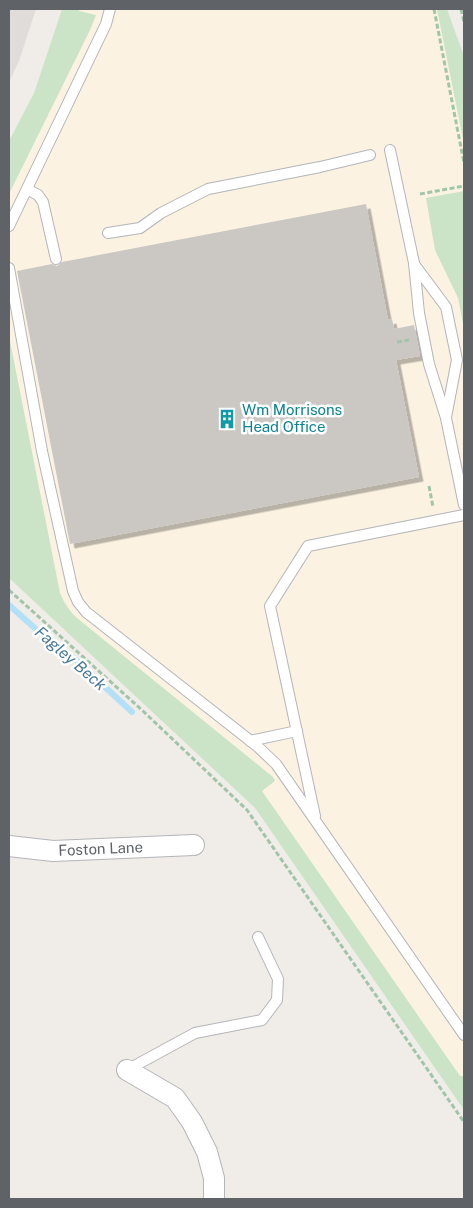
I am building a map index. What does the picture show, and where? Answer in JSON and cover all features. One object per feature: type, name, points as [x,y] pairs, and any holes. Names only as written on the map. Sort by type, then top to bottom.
[{"type":"street","name":"Foston Lane","points":[[9,846],[53,851],[194,845]]},
{"type":"street","points":[[128,1070],[175,1098],[192,1122],[207,1152],[214,1178],[214,1199]]},
{"type":"lane","points":[[9,226],[106,24],[110,9]]},
{"type":"lane","points":[[390,150],[414,263],[419,313],[429,364],[446,418],[464,505]]},
{"type":"lane","points":[[108,233],[140,228],[161,213],[208,189],[370,155]]},
{"type":"lane","points":[[27,189],[38,196],[43,202],[56,259]]},
{"type":"lane","points":[[414,263],[446,307],[457,360],[446,418]]},
{"type":"lane","points":[[9,268],[42,451],[73,591],[78,602],[86,612],[250,741],[276,764],[464,1035]]},
{"type":"lane","points":[[316,822],[270,606],[308,546],[464,515]]},
{"type":"lane","points":[[250,741],[297,731]]},
{"type":"lane","points":[[128,1070],[195,1033],[262,1020],[277,1000],[278,979],[258,937]]},
{"type":"path","points":[[434,9],[464,163]]},
{"type":"path","points":[[461,9],[464,22]]},
{"type":"path","points":[[420,194],[464,186]]},
{"type":"path","points":[[429,486],[436,521]]},
{"type":"path","points":[[9,590],[143,711],[247,810],[464,1122]]},
{"type":"shaded area","points":[[9,9],[36,9],[19,61],[9,82]]},
{"type":"shaded area","points":[[62,9],[447,9],[464,56],[464,1110],[255,808],[9,578],[9,141],[34,93]]},
{"type":"green space","points":[[62,9],[79,9],[79,11],[96,15],[9,194],[9,141],[34,93]]},
{"type":"green space","points":[[437,9],[447,9],[464,56],[464,144]]},
{"type":"green space","points":[[464,191],[464,329],[458,298],[435,250],[426,198]]},
{"type":"green space","points":[[9,336],[60,593],[65,603],[77,618],[273,777],[275,781],[262,791],[460,1076],[464,1076],[464,1110],[255,808],[9,578]]},
{"type":"building","name":"Wm Morrisons Head Office","points":[[366,204],[388,320],[392,319],[394,329],[414,325],[420,356],[396,360],[419,477],[70,544],[17,271],[52,264],[57,266],[62,262]]},
{"type":"waterway","name":"Fagley Beck","points":[[9,605],[38,631],[77,661],[132,712]]},
{"type":"place","name":"Wm Morrisons Head Office","points":[[227,419]]}]
